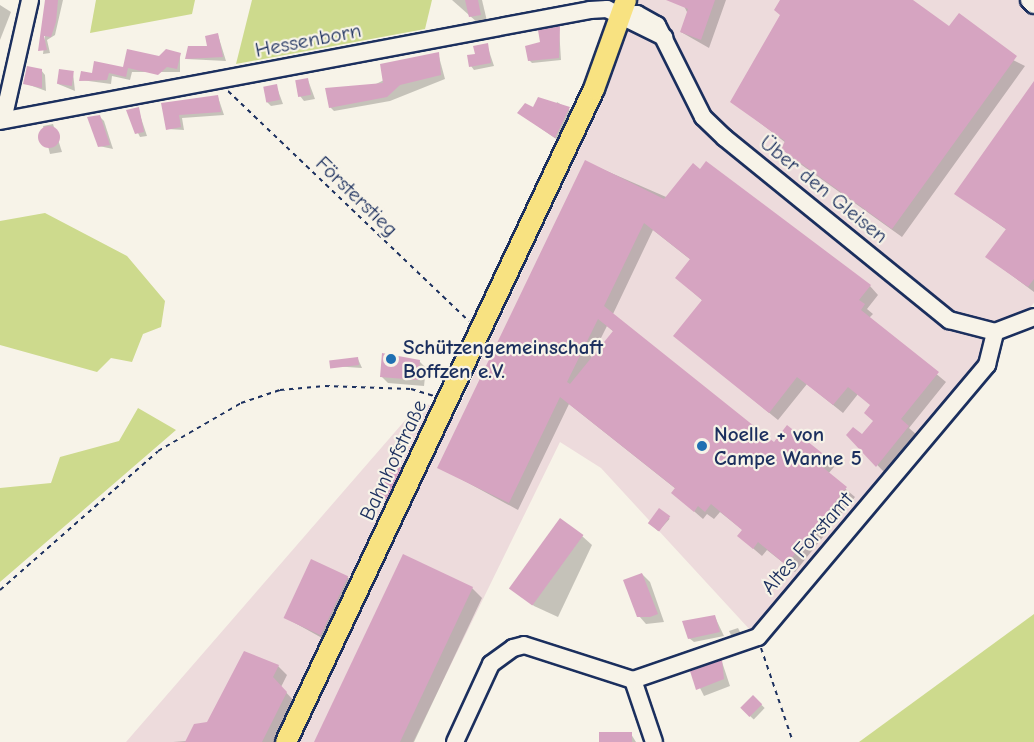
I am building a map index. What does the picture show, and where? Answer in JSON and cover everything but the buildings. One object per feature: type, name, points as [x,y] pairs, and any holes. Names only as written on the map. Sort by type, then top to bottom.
[{"type":"main road","name":"Bahnhofstraße","points":[[286,742],[594,89],[624,8]]},
{"type":"street","points":[[1,120],[30,0]]},
{"type":"street","points":[[1029,0],[1034,5]]},
{"type":"street","name":"Hessenborn","points":[[1,120],[590,10],[624,8]]},
{"type":"street","name":"Über den Gleisen","points":[[624,8],[664,38],[703,117],[725,138],[949,320],[995,332]]},
{"type":"street","points":[[995,332],[1034,317]]},
{"type":"street","name":"Altes Forstamt","points":[[758,637],[987,365],[995,332]]},
{"type":"street","points":[[455,742],[490,664],[513,648],[525,645],[633,680],[758,637]]},
{"type":"street","points":[[633,680],[654,742]]},
{"type":"path","name":"Försterstieg","points":[[216,80],[481,330]]},
{"type":"path","points":[[0,590],[158,451],[241,403],[280,390],[325,386],[411,389],[448,400]]},
{"type":"path","points":[[758,637],[794,742]]},
{"type":"shaded area","points":[[636,0],[1034,0],[1034,303],[751,631],[601,468],[560,442],[413,742],[126,742],[421,402],[455,415],[607,91]]},
{"type":"green space","points":[[96,0],[195,0],[192,14],[90,33]]},
{"type":"green space","points":[[252,0],[432,0],[425,29],[236,64]]},
{"type":"green space","points":[[45,213],[127,256],[165,301],[161,327],[143,334],[132,362],[111,358],[97,372],[0,345],[0,221]]},
{"type":"green space","points":[[138,408],[176,430],[0,582],[0,488],[51,483],[60,457],[119,441]]},
{"type":"green space","points":[[1034,614],[1034,742],[859,742]]},
{"type":"place","name":"Schützengemeinschaft Boffzen e.V.","points":[[391,359]]},
{"type":"place","name":"Noelle + von Campe Wanne 5","points":[[702,446]]}]
